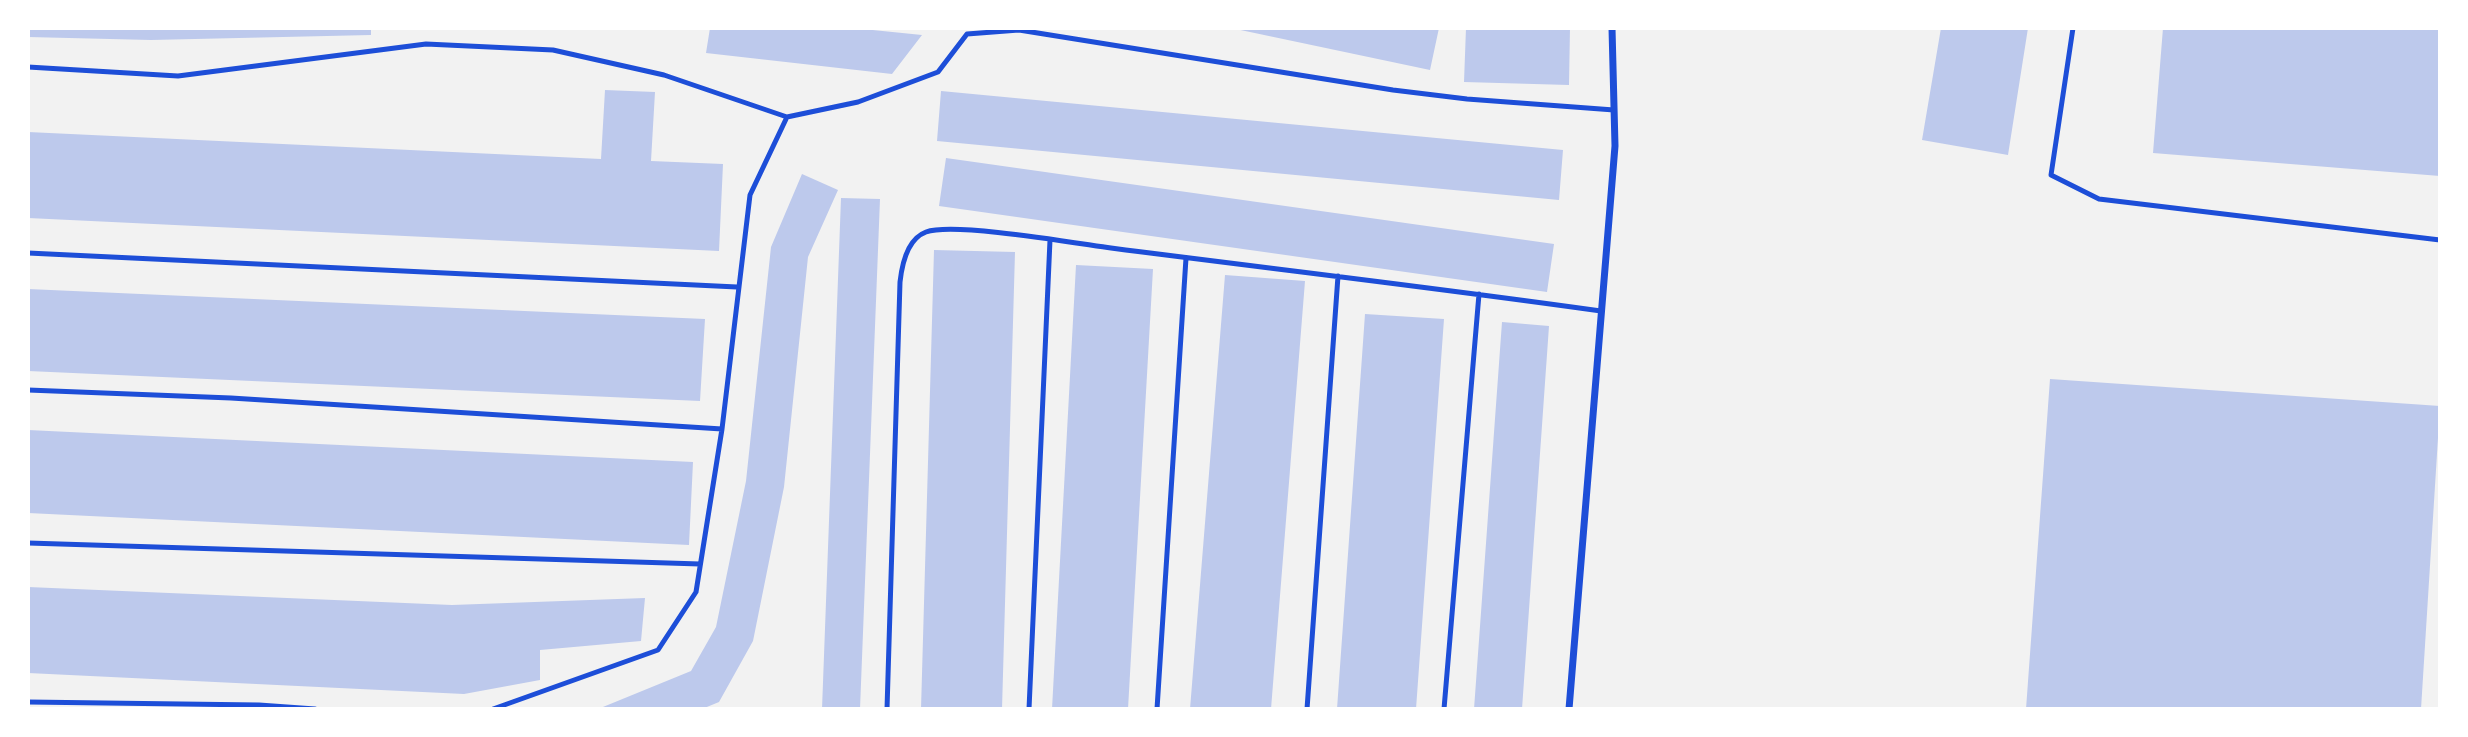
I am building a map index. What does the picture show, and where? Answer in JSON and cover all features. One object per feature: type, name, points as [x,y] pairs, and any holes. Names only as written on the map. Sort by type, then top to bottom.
[{"type":"street","points":[[1569,709],[1615,146],[1612,28]]},
{"type":"lane","points":[[961,28],[967,34]]},
{"type":"lane","points":[[2073,28],[2051,174],[2099,199],[2440,240]]},
{"type":"lane","points":[[28,67],[178,76],[426,44],[553,50],[664,75],[787,117],[858,102],[938,72],[967,34],[1019,30],[1393,90],[1467,99],[1614,110]]},
{"type":"lane","points":[[493,709],[658,650],[696,592],[722,429],[750,195],[787,117]]},
{"type":"lane","points":[[887,709],[903,263],[911,245],[923,233],[939,229],[1050,240],[1601,311]]},
{"type":"lane","points":[[1028,709],[1050,240]]},
{"type":"lane","points":[[28,253],[737,287]]},
{"type":"lane","points":[[1157,709],[1186,258]]},
{"type":"lane","points":[[1307,709],[1338,276]]},
{"type":"lane","points":[[1444,709],[1479,294]]},
{"type":"lane","points":[[28,390],[244,399],[722,429]]},
{"type":"lane","points":[[28,543],[700,564]]},
{"type":"lane","points":[[28,702],[259,705],[315,709]]},
{"type":"building","points":[[28,28],[371,28],[371,35],[151,40],[28,37]]},
{"type":"building","points":[[710,28],[853,28],[922,35],[892,74],[706,53]]},
{"type":"building","points":[[1231,28],[1439,28],[1430,70]]},
{"type":"building","points":[[1466,28],[1570,28],[1569,85],[1464,82]]},
{"type":"building","points":[[1941,28],[2028,28],[2008,155],[1922,140]]},
{"type":"building","points":[[2163,28],[2440,28],[2440,176],[2153,153]]},
{"type":"building","points":[[605,90],[655,92],[651,161],[723,164],[719,251],[28,218],[28,132],[601,159]]},
{"type":"building","points":[[941,91],[1563,150],[1559,200],[937,141]]},
{"type":"building","points":[[946,158],[1554,244],[1547,292],[939,206]]},
{"type":"building","points":[[802,174],[838,190],[808,257],[784,487],[753,641],[719,702],[702,709],[598,709],[691,671],[716,627],[746,481],[771,247]]},
{"type":"building","points":[[841,198],[880,199],[860,709],[822,709]]},
{"type":"building","points":[[934,250],[1015,252],[1002,709],[921,709]]},
{"type":"building","points":[[1076,265],[1153,269],[1128,709],[1052,709]]},
{"type":"building","points":[[1225,275],[1305,281],[1271,709],[1190,709]]},
{"type":"building","points":[[28,289],[705,319],[700,401],[28,371]]},
{"type":"building","points":[[1365,314],[1444,319],[1416,709],[1337,709]]},
{"type":"building","points":[[1502,322],[1549,326],[1522,709],[1474,709]]},
{"type":"building","points":[[2050,379],[2440,406],[2421,709],[2026,709]]},
{"type":"building","points":[[28,430],[693,462],[689,545],[28,513]]},
{"type":"building","points":[[28,587],[452,605],[645,598],[641,641],[540,650],[540,680],[464,694],[28,673]]}]
